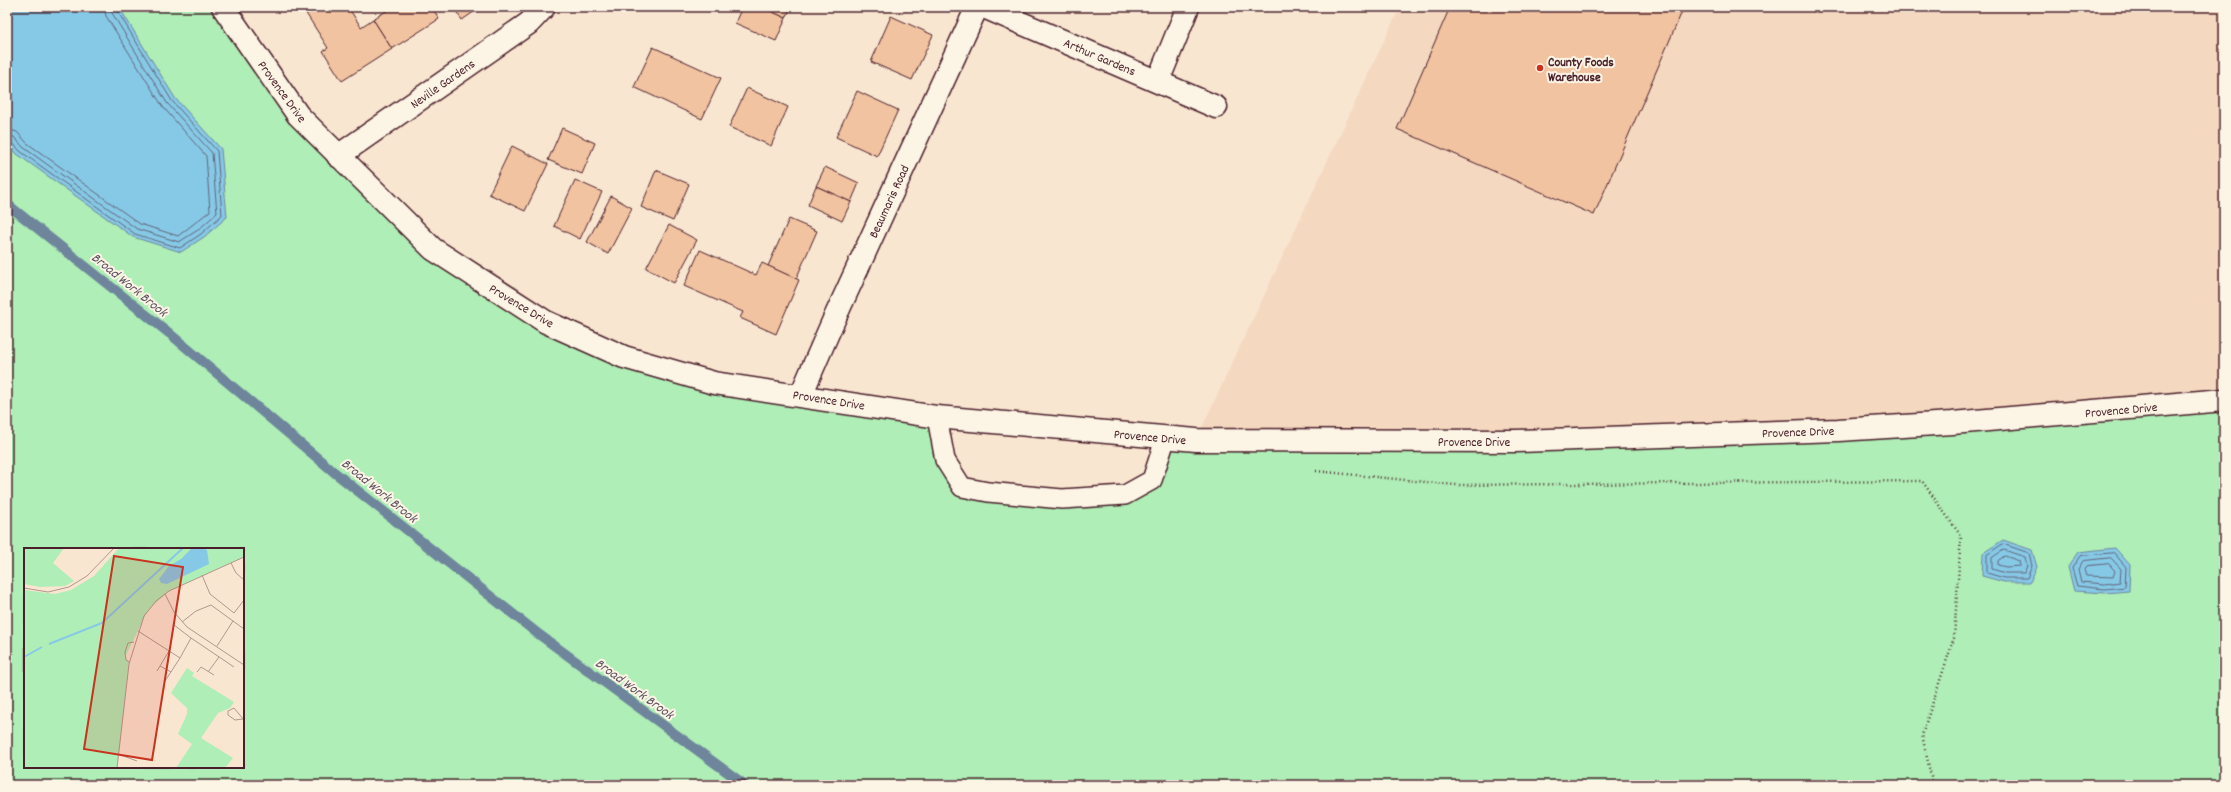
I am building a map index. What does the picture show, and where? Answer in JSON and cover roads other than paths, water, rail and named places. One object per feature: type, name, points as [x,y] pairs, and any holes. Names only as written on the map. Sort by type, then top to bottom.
[{"type":"street","name":"Provence Drive","points":[[223,7],[298,115],[433,249],[546,322],[631,359],[714,382],[937,416],[1196,440],[1524,441],[1838,430],[1952,423],[2224,400]]},
{"type":"street","name":"Neville Gardens","points":[[338,156],[529,23],[544,7]]},
{"type":"street","name":"Beaumaris Road","points":[[801,395],[830,326],[977,7]]},
{"type":"street","name":"Arthur Gardens","points":[[984,7],[1216,107]]},
{"type":"street","points":[[1158,81],[1188,7]]},
{"type":"lane","points":[[937,416],[945,460],[962,486],[988,492],[1062,499],[1125,495],[1152,480],[1166,437]]},
{"type":"water","points":[[7,7],[119,7],[175,98],[221,149],[227,217],[204,237],[181,252],[133,237],[17,154],[7,142]]},
{"type":"water","points":[[2003,540],[2032,550],[2037,567],[2030,582],[2004,582],[1982,576],[1983,553]]},
{"type":"water","points":[[2115,548],[2130,565],[2129,591],[2105,593],[2074,591],[2068,567],[2078,552]]},
{"type":"waterway","name":"Broad Work Brook","points":[[7,204],[169,333],[334,472],[537,633],[745,785]]},
{"type":"place","name":"County Foods Warehouse","points":[[1540,68]]}]
